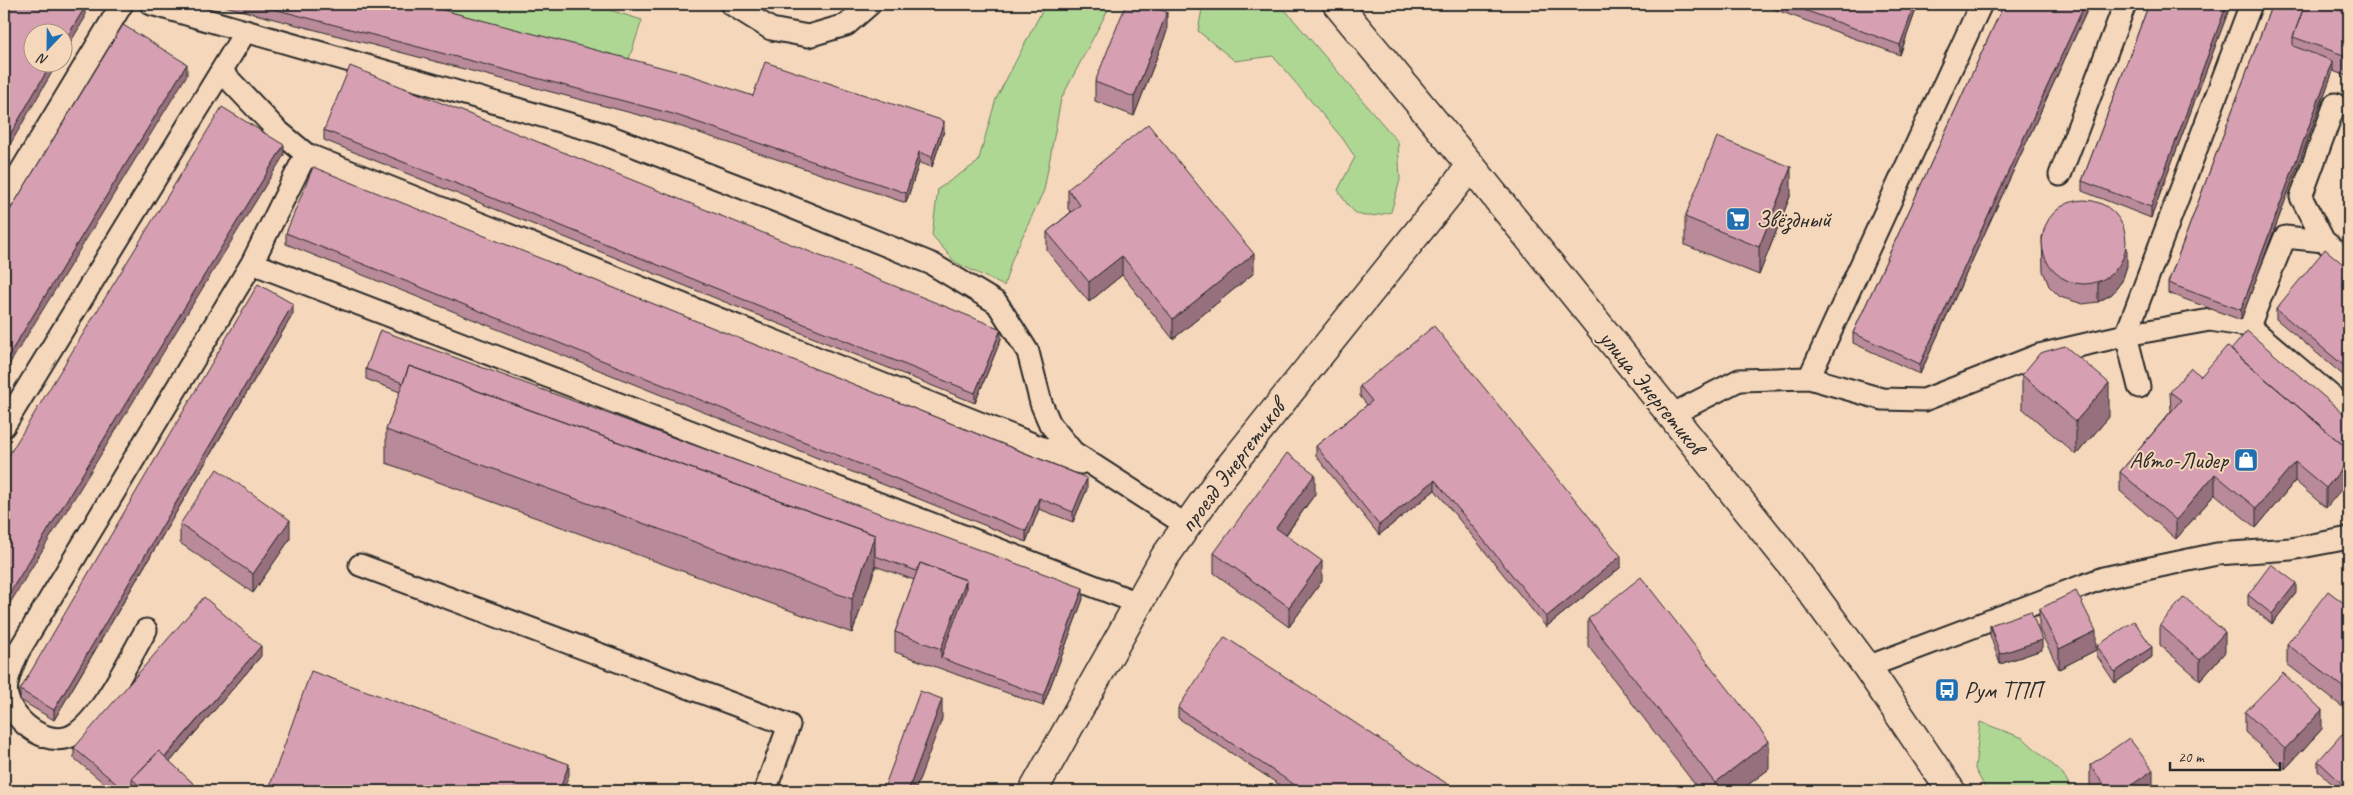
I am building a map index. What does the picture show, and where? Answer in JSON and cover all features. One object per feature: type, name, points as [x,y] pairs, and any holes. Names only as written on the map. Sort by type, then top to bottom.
[{"type":"street","name":"улица Энергетиков","points":[[1337,4],[1790,563],[1867,667],[1951,791]]},
{"type":"street","name":"проезд Энергетиков","points":[[1033,791],[1138,603],[1186,524],[1218,480],[1470,166]]},
{"type":"lane","points":[[4,199],[122,4]]},
{"type":"lane","points":[[151,4],[601,133],[932,264],[997,303],[1028,352],[1041,403],[1050,424],[1072,452],[1186,524]]},
{"type":"lane","points":[[731,4],[771,29],[808,36],[846,26],[870,4]]},
{"type":"lane","points":[[1809,378],[1981,4]]},
{"type":"lane","points":[[2060,175],[2125,4]]},
{"type":"lane","points":[[2139,387],[2126,335],[2251,4]]},
{"type":"lane","points":[[4,426],[245,32]]},
{"type":"lane","points":[[221,72],[277,130],[306,154],[1102,472]]},
{"type":"lane","points":[[2335,104],[2301,197],[2324,241],[2349,261]]},
{"type":"lane","points":[[146,630],[104,703],[78,733],[66,738],[45,736],[29,730],[14,711],[7,695],[9,676],[18,652],[252,263],[306,154]]},
{"type":"lane","points":[[2249,326],[2285,237],[2324,241]]},
{"type":"lane","points":[[252,263],[1138,603]]},
{"type":"lane","points":[[1671,415],[1739,380],[1809,378],[1882,400],[1924,400],[2039,355],[2126,335],[2210,320],[2249,326],[2349,411]]},
{"type":"lane","points":[[1867,667],[2103,578],[2217,554],[2291,550],[2349,538]]},
{"type":"lane","points":[[360,565],[789,725],[765,791]]},
{"type":"green space","points":[[381,4],[590,4],[642,20],[626,68]]},
{"type":"green space","points":[[1050,4],[1111,4],[1061,99],[1044,190],[1012,259],[1004,286],[955,262],[932,235],[938,189],[978,162],[996,99],[1043,9]]},
{"type":"green space","points":[[1203,4],[1280,4],[1398,142],[1400,180],[1391,212],[1365,216],[1359,215],[1349,206],[1338,190],[1355,157],[1343,139],[1273,56],[1235,61],[1198,31]]},
{"type":"green space","points":[[1980,722],[2023,738],[2063,774],[2073,791],[1987,791],[1975,769]]},
{"type":"building","points":[[4,4],[79,4],[85,7],[72,28],[72,22],[22,22],[22,72],[46,72],[4,145]]},
{"type":"building","points":[[255,4],[420,4],[687,74],[753,96],[765,62],[944,121],[932,157],[919,152],[906,193],[673,114]]},
{"type":"building","points":[[1126,4],[1146,4],[1167,12],[1134,97],[1095,82]]},
{"type":"building","points":[[1788,4],[1915,4],[1900,45]]},
{"type":"building","points":[[2004,4],[2085,4],[1920,364],[1853,333]]},
{"type":"building","points":[[2149,4],[2227,4],[2151,207],[2082,181]]},
{"type":"building","points":[[2272,4],[2305,4],[2293,37],[2293,46],[2333,61],[2241,310],[2168,283]]},
{"type":"building","points":[[2305,4],[2322,4],[2349,14],[2349,57],[2293,37]]},
{"type":"building","points":[[123,25],[187,64],[4,363],[4,220]]},
{"type":"building","points":[[350,66],[1001,329],[975,393],[324,130]]},
{"type":"building","points":[[222,107],[284,145],[4,602],[4,463]]},
{"type":"building","points":[[1148,124],[1254,254],[1173,319],[1122,256],[1089,282],[1047,232],[1080,205],[1068,189]]},
{"type":"building","points":[[1717,137],[1791,167],[1759,247],[1685,217]]},
{"type":"building","points":[[313,167],[1087,478],[1073,512],[1039,498],[1026,531],[286,233]]},
{"type":"building","points":[[2084,200],[2100,203],[2114,212],[2123,226],[2126,242],[2123,258],[2114,272],[2100,281],[2084,284],[2068,281],[2054,272],[2045,258],[2042,242],[2045,226],[2054,212],[2068,203]]},
{"type":"building","points":[[2325,249],[2349,269],[2349,370],[2276,309]]},
{"type":"building","points":[[258,284],[293,304],[54,710],[20,690]]},
{"type":"building","points":[[1434,326],[1621,556],[1546,617],[1435,480],[1379,525],[1316,446],[1372,401],[1360,386]]},
{"type":"building","points":[[380,330],[1083,588],[1043,696],[941,658],[966,590],[966,580],[920,563],[917,571],[875,556],[875,535],[409,366],[403,383],[366,369]]},
{"type":"building","points":[[2247,331],[2349,418],[2349,450],[2231,350]]},
{"type":"building","points":[[2065,346],[2109,383],[2076,421],[2022,375],[2040,353]]},
{"type":"building","points":[[2227,346],[2349,450],[2349,460],[2326,488],[2295,462],[2256,508],[2215,474],[2176,520],[2120,472],[2181,400],[2170,392],[2191,368],[2201,376]]},
{"type":"building","points":[[409,366],[875,535],[852,599],[386,430]]},
{"type":"building","points":[[1287,453],[1315,474],[1276,528],[1322,561],[1289,607],[1214,553]]},
{"type":"building","points":[[217,469],[290,520],[253,574],[180,524]]},
{"type":"building","points":[[920,563],[966,580],[941,649],[895,632]]},
{"type":"building","points":[[2271,564],[2296,583],[2272,614],[2248,595]]},
{"type":"building","points":[[1641,577],[1769,741],[1715,783],[1588,619]]},
{"type":"building","points":[[2076,591],[2096,631],[2059,649],[2039,609]]},
{"type":"building","points":[[2328,591],[2349,607],[2349,692],[2287,644]]},
{"type":"building","points":[[204,597],[261,646],[165,757],[159,751],[132,779],[132,791],[125,791],[74,748]]},
{"type":"building","points":[[2184,597],[2225,632],[2200,660],[2160,625]]},
{"type":"building","points":[[2031,611],[2042,640],[2000,654],[1990,625]]},
{"type":"building","points":[[2134,621],[2152,647],[2115,672],[2097,646]]},
{"type":"building","points":[[1225,637],[1458,791],[1304,791],[1178,708]]},
{"type":"building","points":[[311,671],[569,764],[559,791],[268,791]]},
{"type":"building","points":[[2283,673],[2322,710],[2285,749],[2245,712]]},
{"type":"building","points":[[920,691],[942,699],[908,791],[883,791]]},
{"type":"building","points":[[2342,734],[2349,741],[2349,790],[2318,761]]},
{"type":"building","points":[[2129,738],[2153,770],[2123,791],[2109,791],[2090,765]]},
{"type":"building","points":[[159,751],[201,791],[145,791],[132,779]]},
{"type":"place","name":"Звёздный","points":[[1738,219]]},
{"type":"place","name":"Авто-Лидер","points":[[2246,460]]},
{"type":"place","name":"Рум ТПП","points":[[1947,690]]}]
